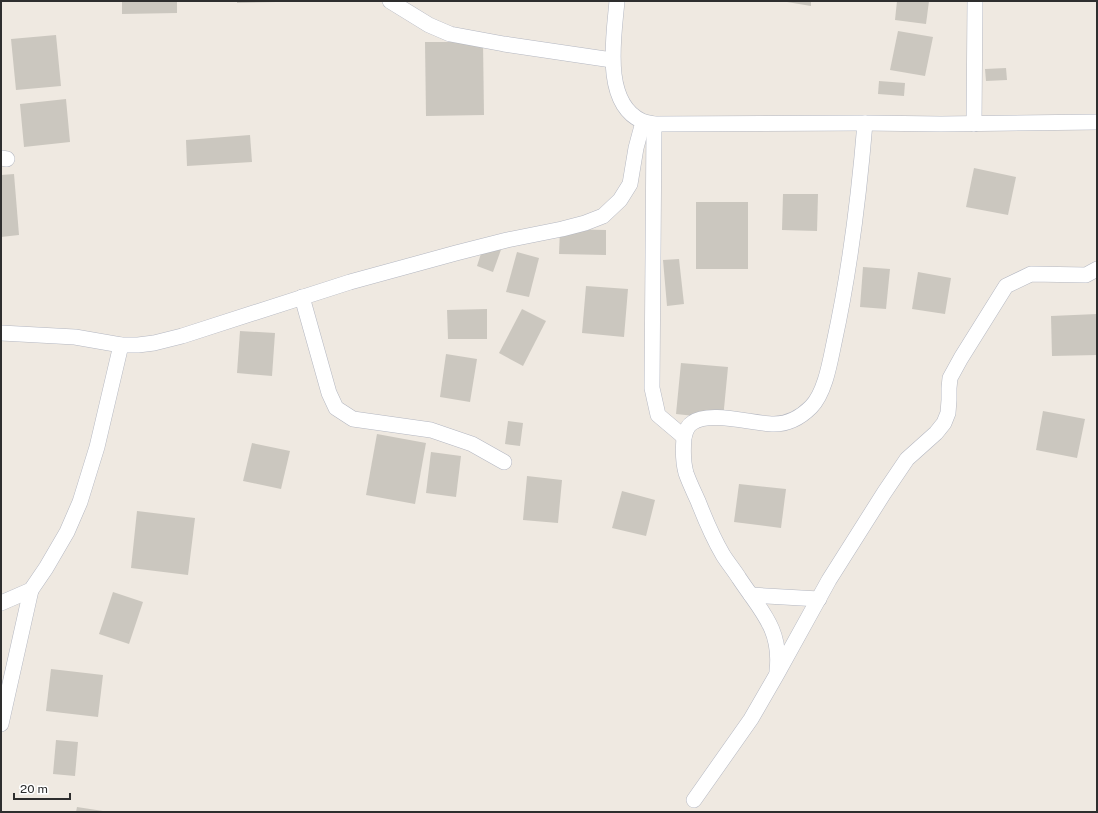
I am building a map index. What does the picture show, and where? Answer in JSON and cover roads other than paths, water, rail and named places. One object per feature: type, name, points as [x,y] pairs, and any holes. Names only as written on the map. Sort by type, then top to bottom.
[{"type":"street","points":[[390,1],[429,25],[450,34],[504,44],[612,60]]},
{"type":"street","points":[[617,1],[612,60],[614,79],[620,99],[630,114],[648,123],[974,124],[1097,122]]},
{"type":"street","points":[[974,124],[975,1]]},
{"type":"street","points":[[1,333],[75,337],[121,345],[143,344],[182,336],[350,282],[507,240],[585,223],[603,216],[620,200],[630,184],[636,148],[648,123]]},
{"type":"street","points":[[648,123],[652,388],[658,415],[684,438]]},
{"type":"street","points":[[777,674],[777,644],[773,629],[763,611],[723,554],[708,524],[686,472],[684,460],[684,438],[691,423],[703,418],[714,417],[774,424],[788,422],[799,417],[812,406],[820,394],[828,368],[845,286],[860,185],[864,123]]},
{"type":"street","points":[[694,800],[750,719],[777,674],[829,580],[907,459],[936,433],[944,423],[948,413],[948,388],[950,378],[1006,286],[1031,274],[1086,275],[1097,269]]},
{"type":"street","points":[[302,297],[329,393],[336,408],[353,419],[431,430],[472,444],[504,462]]},
{"type":"street","points":[[1,724],[31,590],[67,532],[80,502],[97,447],[121,345]]},
{"type":"street","points":[[1,603],[31,590]]},
{"type":"street","points":[[751,595],[819,599]]}]
